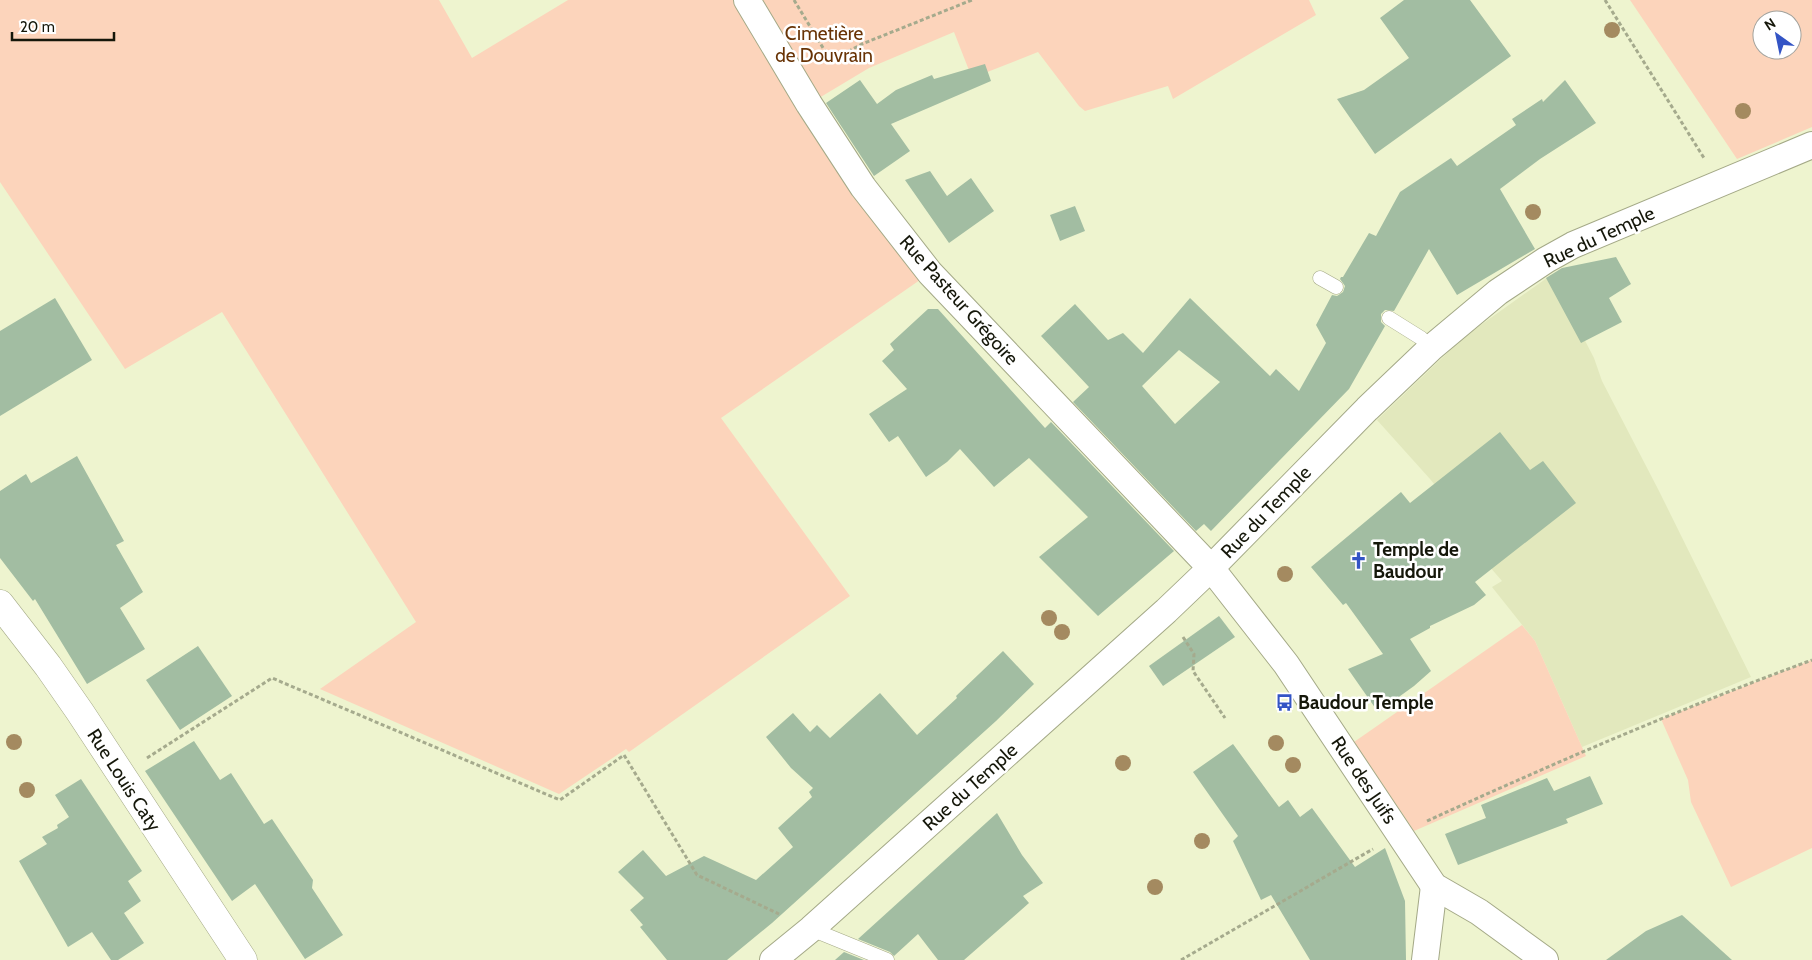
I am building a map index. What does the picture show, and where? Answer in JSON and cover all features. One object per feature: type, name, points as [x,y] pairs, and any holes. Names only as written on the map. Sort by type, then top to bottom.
[{"type":"main road","name":"Rue Louis Caty","points":[[0,604],[48,666],[243,960]]},
{"type":"street","name":"Rue Pasteur Grégoire","points":[[747,0],[809,104],[863,187],[924,266],[1211,568]]},
{"type":"street","name":"Rue du Temple","points":[[773,960],[811,929],[1166,611],[1211,568],[1367,409],[1431,348],[1498,292],[1546,260],[1573,245],[1812,145]]},
{"type":"street","name":"Rue des Juifs","points":[[1211,568],[1286,664],[1434,886],[1479,912],[1545,960]]},
{"type":"street","points":[[1425,960],[1434,886]]},
{"type":"lane","points":[[1320,278],[1336,288]]},
{"type":"lane","points":[[1389,318],[1421,338],[1431,348]]},
{"type":"lane","points":[[811,929],[887,960]]},
{"type":"path","points":[[794,0],[831,62],[862,44],[972,0]]},
{"type":"path","points":[[1605,0],[1720,183]]},
{"type":"path","points":[[1166,611],[1194,654],[1193,671],[1225,718]]},
{"type":"path","points":[[1181,960],[1400,833],[1652,723],[1812,660]]},
{"type":"path","points":[[120,775],[272,678],[560,800],[624,754],[697,875],[811,929]]},
{"type":"shaded area","points":[[1551,275],[1594,358],[1602,381],[1751,677],[1582,747],[1535,641],[1492,587],[1502,581],[1489,566],[1497,561],[1430,479],[1377,420],[1464,337]]},
{"type":"green space","name":"Cimetière de Douvrain","points":[[0,0],[439,0],[472,58],[568,0],[1309,0],[1316,15],[1173,99],[1168,86],[1085,111],[1079,106],[1038,52],[972,78],[954,32],[869,68],[809,104],[930,273],[721,418],[850,596],[629,752],[626,749],[559,794],[320,689],[416,622],[222,312],[125,369],[0,182]]},
{"type":"green space","points":[[1630,0],[1812,0],[1812,127],[1737,159]]},
{"type":"green space","points":[[1522,625],[1535,641],[1586,756],[1414,831],[1354,742]]},
{"type":"green space","points":[[1812,660],[1812,848],[1731,887],[1691,802],[1688,780],[1661,719]]},
{"type":"building","points":[[1404,0],[1470,0],[1511,56],[1375,154],[1337,99],[1364,90],[1409,58],[1380,18]]},
{"type":"building","points":[[985,64],[991,81],[891,124],[910,151],[874,176],[826,103],[860,80],[877,104],[896,90],[932,75],[934,79]]},
{"type":"building","points":[[1565,80],[1596,123],[1540,159],[1500,189],[1535,249],[1457,295],[1429,249],[1394,311],[1385,310],[1381,314],[1381,322],[1385,326],[1349,389],[1211,531],[1204,524],[1196,531],[1073,402],[1089,387],[1041,336],[1075,304],[1108,340],[1123,333],[1143,353],[1190,298],[1270,376],[1276,369],[1299,391],[1326,343],[1316,325],[1332,295],[1337,296],[1343,292],[1345,286],[1340,279],[1341,277],[1343,277],[1369,233],[1376,236],[1400,192],[1451,158],[1457,166],[1516,125],[1512,119],[1542,99],[1543,102]],"holes":[[[1179,350],[1220,382],[1175,424],[1142,386]]]},
{"type":"building","points":[[930,171],[947,196],[971,178],[994,211],[949,243],[905,180]]},
{"type":"building","points":[[1075,206],[1085,231],[1060,241],[1050,215]]},
{"type":"building","points":[[1616,257],[1631,284],[1609,298],[1622,322],[1581,343],[1546,278],[1562,268]]},
{"type":"building","points":[[55,298],[92,360],[0,416],[0,331]]},
{"type":"building","points":[[928,309],[938,309],[1045,428],[1051,422],[1174,551],[1098,616],[1039,557],[1088,517],[1029,458],[994,487],[960,449],[947,462],[926,477],[898,436],[889,442],[869,414],[907,389],[882,361],[894,350],[890,344]]},
{"type":"building","points":[[1500,432],[1530,470],[1543,461],[1576,503],[1475,582],[1486,595],[1474,605],[1430,626],[1430,628],[1410,639],[1431,671],[1378,712],[1348,669],[1383,654],[1346,603],[1343,605],[1311,567],[1401,492],[1410,503]]},
{"type":"building","points":[[77,456],[124,541],[116,545],[143,592],[120,608],[145,649],[87,684],[35,599],[33,601],[0,558],[0,491],[26,474],[31,483]]},
{"type":"building","points":[[1219,616],[1235,637],[1163,686],[1149,666]]},
{"type":"building","points":[[198,646],[232,696],[180,730],[146,680]]},
{"type":"building","points":[[1003,651],[1034,684],[996,721],[772,923],[727,960],[667,960],[640,927],[643,925],[630,910],[644,898],[618,872],[643,850],[666,876],[704,856],[756,880],[793,847],[778,828],[812,797],[809,792],[813,788],[791,768],[766,737],[793,713],[810,732],[817,725],[830,738],[880,693],[917,735]]},
{"type":"building","points":[[194,741],[220,780],[231,773],[264,824],[272,819],[313,880],[312,888],[343,935],[305,959],[255,884],[232,901],[145,771]]},
{"type":"building","points":[[1233,744],[1279,807],[1288,800],[1300,817],[1312,808],[1355,867],[1385,848],[1405,901],[1406,960],[1310,960],[1271,895],[1261,900],[1233,841],[1238,836],[1193,772]]},
{"type":"building","points":[[1590,776],[1603,804],[1566,819],[1568,823],[1458,865],[1445,834],[1486,818],[1481,805],[1547,778],[1554,791]]},
{"type":"building","points":[[81,779],[142,871],[128,881],[141,901],[124,913],[144,943],[118,960],[111,960],[92,932],[68,947],[19,861],[47,844],[42,837],[58,828],[57,825],[69,817],[55,795]]},
{"type":"building","points":[[997,813],[1022,855],[1043,883],[1023,896],[1029,903],[964,960],[938,960],[918,934],[894,956],[890,952],[858,939]]},
{"type":"building","points":[[1682,915],[1732,960],[1606,960],[1646,931]]},
{"type":"building","points":[[844,952],[864,960],[835,960]]},
{"type":"place","name":"Temple de Baudour","points":[[1359,560]]},
{"type":"place","name":"Baudour Temple","points":[[1284,702]]}]
